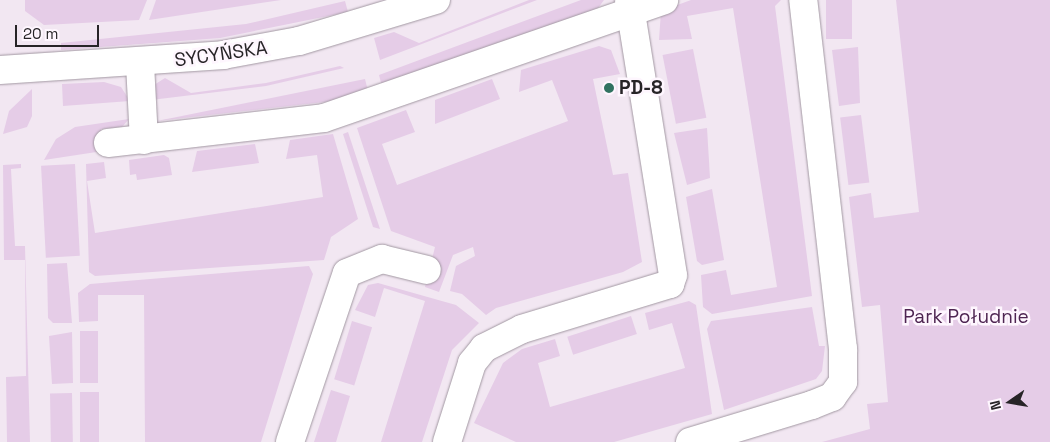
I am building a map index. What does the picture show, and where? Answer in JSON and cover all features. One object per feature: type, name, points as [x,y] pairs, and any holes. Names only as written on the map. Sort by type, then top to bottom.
[{"type":"street","name":"SYCYŃSKA","points":[[0,70],[140,64],[269,48],[436,0]]},
{"type":"street","points":[[108,143],[324,118],[630,6],[664,0]]},
{"type":"street","points":[[690,442],[812,405],[832,397],[843,382],[843,349],[803,0]]},
{"type":"street","points":[[447,442],[472,363],[484,348],[522,329],[670,284],[673,275],[630,6]]},
{"type":"street","points":[[140,64],[144,140]]},
{"type":"street","points":[[290,442],[347,273],[382,259],[428,270]]},
{"type":"green space","points":[[25,0],[147,0],[139,20],[44,25],[25,11]]},
{"type":"green space","points":[[156,0],[281,0],[149,20]]},
{"type":"green space","points":[[529,0],[537,0],[380,60],[374,38],[394,32],[419,43]]},
{"type":"green space","points":[[581,0],[604,0],[596,11],[382,87],[379,75]]},
{"type":"green space","points":[[691,0],[781,0],[775,6],[812,296],[712,314],[703,307],[701,275],[726,270],[731,295],[777,287],[733,8],[687,16],[692,39],[659,40],[661,11]]},
{"type":"green space","points":[[826,0],[852,0],[852,39],[826,39]]},
{"type":"green space","name":"Park Południe","points":[[896,0],[1050,0],[1050,442],[822,442],[870,429],[867,404],[888,402],[880,305],[862,307],[849,197],[871,193],[874,218],[919,212]]},
{"type":"green space","points":[[345,1],[348,12],[220,38],[61,50],[61,43],[246,24]]},
{"type":"green space","points":[[599,46],[611,50],[620,74],[593,79],[613,175],[628,173],[642,262],[623,272],[496,308],[486,315],[462,294],[450,291],[456,266],[475,256],[473,247],[453,255],[439,292],[425,287],[435,247],[391,231],[357,128],[406,110],[415,132],[382,144],[397,185],[568,121],[552,80],[519,92],[521,70]]},
{"type":"green space","points":[[858,47],[860,103],[839,106],[832,50]]},
{"type":"green space","points":[[693,49],[706,118],[676,124],[663,55]]},
{"type":"green space","points":[[340,66],[344,68],[266,86],[151,100],[154,85],[165,78],[191,93],[266,83]]},
{"type":"green space","points":[[365,79],[368,91],[333,101],[157,121]]},
{"type":"green space","points":[[492,79],[500,99],[435,124],[435,100]]},
{"type":"green space","points":[[104,82],[121,87],[130,101],[63,106],[62,84]]},
{"type":"green space","points":[[32,89],[32,116],[27,127],[3,134],[9,111]]},
{"type":"green space","points":[[861,115],[869,182],[848,185],[840,118]]},
{"type":"green space","points":[[129,119],[122,127],[101,129],[103,151],[44,160],[56,139],[75,127]]},
{"type":"green space","points":[[707,128],[710,178],[687,185],[674,133]]},
{"type":"green space","points":[[348,132],[380,229],[373,227],[343,134]]},
{"type":"green space","points":[[333,134],[358,219],[331,237],[324,260],[95,276],[89,272],[86,164],[104,162],[106,178],[87,181],[95,233],[323,197],[317,155],[286,159],[290,140]]},
{"type":"green space","points":[[255,144],[259,163],[192,172],[197,151]]},
{"type":"green space","points":[[164,155],[169,158],[172,175],[137,180],[136,174],[130,175],[129,160]]},
{"type":"green space","points":[[21,164],[21,168],[11,169],[15,246],[25,246],[30,442],[7,442],[6,377],[26,376],[25,260],[4,260],[3,165]]},
{"type":"green space","points":[[75,164],[80,256],[46,258],[41,166]]},
{"type":"green space","points":[[712,189],[724,260],[702,265],[697,261],[686,197]]},
{"type":"green space","points":[[67,263],[72,323],[53,323],[48,318],[47,264]]},
{"type":"green space","points":[[309,266],[313,274],[261,442],[145,442],[144,295],[98,295],[98,321],[79,322],[78,293],[90,284]]},
{"type":"green space","points":[[378,283],[456,305],[479,323],[452,350],[422,442],[381,442],[425,301],[384,288],[375,317],[355,310],[368,285]]},
{"type":"green space","points":[[689,301],[696,305],[712,414],[614,442],[516,442],[474,423],[503,363],[522,349],[555,339],[560,356],[538,363],[550,407],[685,368],[672,323],[649,330],[645,313]]},
{"type":"green space","points":[[812,307],[819,346],[825,346],[822,371],[816,379],[724,410],[707,329],[711,321]]},
{"type":"green space","points":[[631,316],[637,334],[573,355],[567,337]]},
{"type":"green space","points":[[352,321],[372,327],[354,385],[334,379]]},
{"type":"green space","points":[[80,331],[98,331],[98,383],[80,383]]},
{"type":"green space","points":[[72,332],[73,383],[52,384],[49,336]]},
{"type":"green space","points":[[331,390],[350,396],[336,442],[314,442]]},
{"type":"green space","points":[[80,392],[99,392],[99,442],[80,442]]},
{"type":"green space","points":[[50,393],[72,393],[73,442],[51,442]]},
{"type":"place","name":"PD-8","points":[[609,88]]}]
